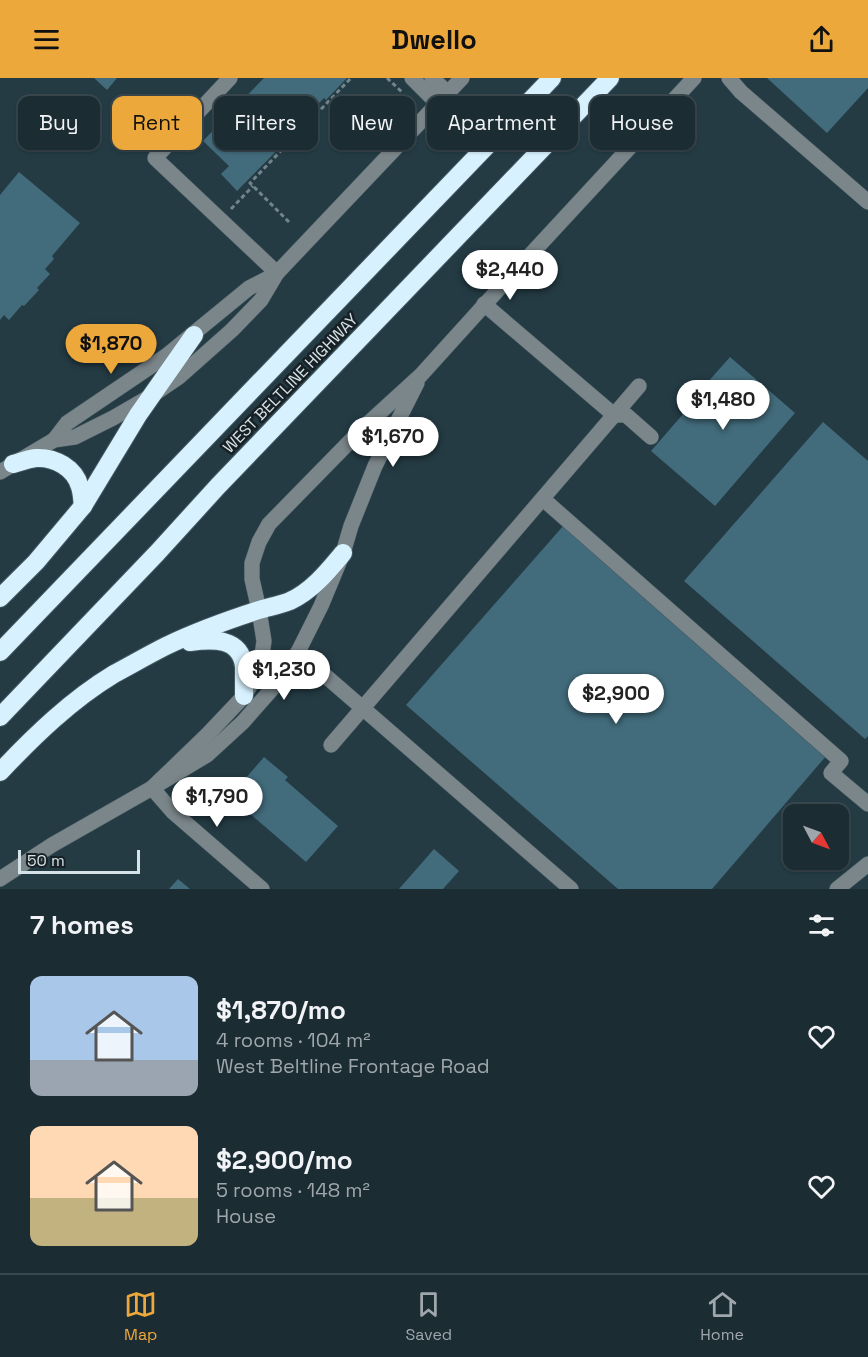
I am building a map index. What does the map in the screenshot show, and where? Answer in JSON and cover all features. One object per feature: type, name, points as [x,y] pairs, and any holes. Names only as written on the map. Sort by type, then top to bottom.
[{"type":"highway","name":"WEST BELTLINE HIGHWAY","points":[[0,652],[552,78]]},
{"type":"highway","name":"WEST BELTLINE HIGHWAY","points":[[0,717],[610,78]]},
{"type":"highway","points":[[0,598],[36,562],[83,506],[138,415],[194,335]]},
{"type":"highway","points":[[6,468],[36,458],[59,463],[75,475],[81,489],[83,506]]},
{"type":"highway","points":[[0,772],[50,723],[85,694],[113,675],[168,645],[219,624],[290,601],[323,577],[343,553]]},
{"type":"highway","points":[[168,645],[206,640],[225,641],[237,650],[244,664],[243,696]]},
{"type":"street","points":[[230,78],[156,158],[277,273]]},
{"type":"street","points":[[412,78],[438,96]]},
{"type":"street","points":[[432,78],[441,96]]},
{"type":"street","points":[[445,96],[462,78]]},
{"type":"street","points":[[152,788],[207,735],[243,696],[260,669],[264,641],[252,579],[252,563],[259,542],[269,524],[363,428],[421,375],[694,78]]},
{"type":"street","points":[[729,78],[741,92],[868,202]]},
{"type":"street","points":[[6,468],[54,440],[75,437],[151,396],[179,377],[232,330],[261,300],[277,273],[427,115]]},
{"type":"street","points":[[54,440],[67,423],[137,377],[194,335],[249,288],[277,273]]},
{"type":"street","points":[[484,304],[614,415],[626,415],[651,437]]},
{"type":"street","points":[[0,879],[47,848],[207,755],[243,722],[272,689],[298,652],[329,587],[375,466],[421,375]]},
{"type":"street","points":[[331,746],[639,386]]},
{"type":"street","points":[[543,499],[842,761],[831,773],[868,804]]},
{"type":"street","points":[[298,652],[571,889]]},
{"type":"street","points":[[152,788],[173,812],[262,889]]},
{"type":"street","points":[[837,889],[868,864]]},
{"type":"path","points":[[289,222],[250,183],[351,78]]},
{"type":"path","points":[[387,78],[406,96]]},
{"type":"path","points":[[221,220],[253,186]]},
{"type":"building","points":[[94,78],[117,78],[107,90]]},
{"type":"building","points":[[264,78],[347,78],[326,100],[324,98],[318,104],[318,96],[247,96]]},
{"type":"building","points":[[767,78],[868,78],[868,88],[827,133]]},
{"type":"building","points":[[214,130],[214,150],[277,150],[237,191],[221,174],[229,166],[203,141]]},
{"type":"building","points":[[19,172],[80,223],[52,256],[54,259],[45,269],[50,274],[37,288],[39,290],[9,320],[4,315],[0,320],[0,195]]},
{"type":"building","points":[[730,357],[795,413],[715,506],[651,451],[690,406],[687,404],[697,392]]},
{"type":"building","points":[[823,422],[868,461],[868,736],[865,739],[684,581]]},
{"type":"building","points":[[564,525],[827,755],[712,889],[618,889],[406,705]]},
{"type":"building","points":[[264,757],[288,777],[285,780],[338,826],[306,862],[248,812],[245,816],[227,800]]},
{"type":"building","points":[[434,849],[459,871],[443,889],[399,889]]},
{"type":"building","points":[[178,879],[190,889],[169,889]]}]
